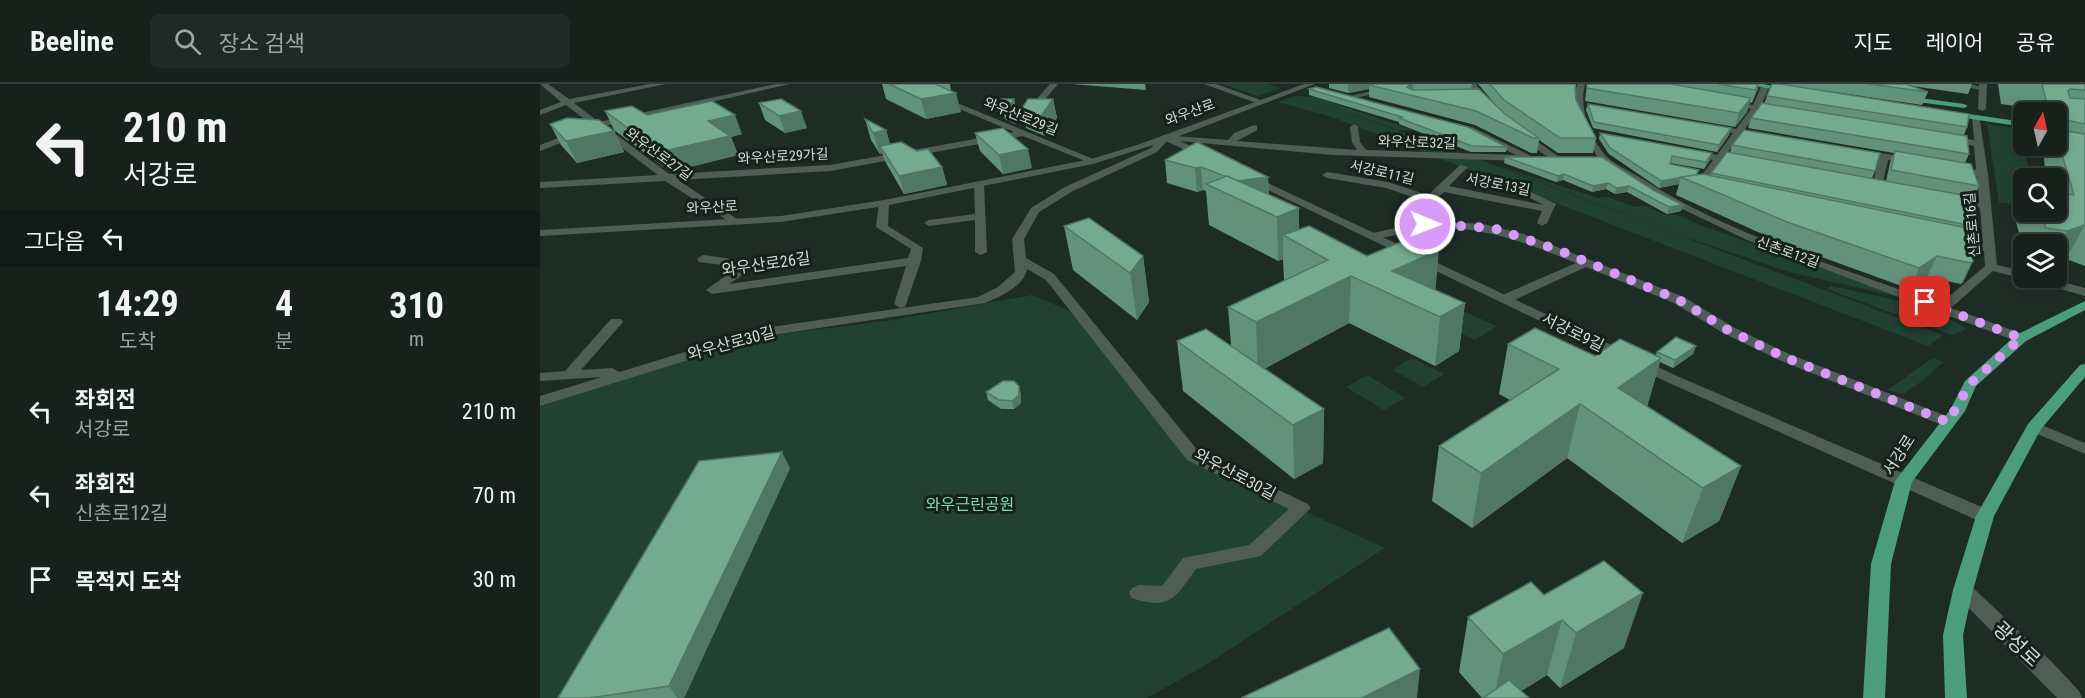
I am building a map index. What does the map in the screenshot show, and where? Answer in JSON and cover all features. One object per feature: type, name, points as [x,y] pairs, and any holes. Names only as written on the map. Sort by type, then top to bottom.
[{"type":"main road","points":[[1746,84],[1804,92]]},
{"type":"main road","points":[[1890,96],[2013,121]]},
{"type":"main road","points":[[1901,106],[2013,115]]},
{"type":"main road","name":"서강로","points":[[1874,698],[1881,564],[1904,481],[1948,422],[1970,384],[2021,338],[2085,305]]},
{"type":"main road","points":[[1956,697],[1953,635],[1963,590],[1985,516],[2034,428],[2085,369]]},
{"type":"street","name":"와우산로27길","points":[[543,84],[665,176],[733,221]]},
{"type":"street","points":[[540,113],[568,102],[662,84]]},
{"type":"street","points":[[540,148],[599,124],[786,84]]},
{"type":"street","name":"와우산로29길","points":[[904,84],[1093,161]]},
{"type":"street","points":[[1021,131],[1034,105],[1054,84]]},
{"type":"street","points":[[1208,84],[1266,101]]},
{"type":"street","points":[[1346,98],[1414,84]]},
{"type":"street","points":[[1472,84],[1478,97],[1495,114]]},
{"type":"street","name":"신촌로12길","points":[[1581,84],[1577,104],[1591,129],[1598,158],[1657,193],[1751,238],[2021,338]]},
{"type":"street","points":[[1949,84],[1983,86]]},
{"type":"street","name":"신촌로16길","points":[[1943,308],[1991,267],[1983,174],[1978,144],[1983,86]]},
{"type":"street","name":"와우산로","points":[[540,233],[781,219],[884,203],[1093,161],[1294,90],[1314,87]]},
{"type":"street","points":[[1699,188],[1756,108],[1765,87]]},
{"type":"street","points":[[1336,95],[1368,103]]},
{"type":"street","points":[[1467,97],[1478,97]]},
{"type":"street","points":[[1721,102],[1787,113]]},
{"type":"street","points":[[1577,104],[1589,106]]},
{"type":"street","points":[[1704,125],[1773,137]]},
{"type":"street","points":[[1354,127],[1356,142],[1363,153]]},
{"type":"street","points":[[1462,127],[1528,158]]},
{"type":"street","points":[[1230,143],[1237,135],[1254,128]]},
{"type":"street","name":"와우산로32길","points":[[1166,137],[1363,153],[1560,158],[1514,128]]},
{"type":"street","name":"와우산로29가길","points":[[540,185],[830,168],[1021,131]]},
{"type":"street","points":[[1166,137],[1218,162]]},
{"type":"street","name":"와우산로30길","points":[[540,401],[764,332],[980,300],[1006,290],[1022,273],[1018,239],[1035,210],[1069,189],[1154,150],[1166,137]]},
{"type":"street","points":[[1936,137],[1978,144]]},
{"type":"street","points":[[1694,143],[1752,164]]},
{"type":"street","points":[[1848,150],[1917,162]]},
{"type":"street","points":[[1686,151],[1724,154]]},
{"type":"street","points":[[2054,156],[2085,161]]},
{"type":"street","points":[[1877,187],[1884,157]]},
{"type":"street","name":"서강로11길","points":[[1425,224],[1430,199],[1463,167]]},
{"type":"street","points":[[1949,168],[1983,174]]},
{"type":"street","points":[[1696,171],[1707,174]]},
{"type":"street","name":"서강로9길","points":[[1238,172],[1672,380],[1985,516]]},
{"type":"street","name":"서강로11길","points":[[1327,175],[1388,185],[1430,199]]},
{"type":"street","points":[[979,184],[981,252]]},
{"type":"street","name":"서강로13길","points":[[1441,189],[1549,209]]},
{"type":"street","points":[[1657,193],[1674,190]]},
{"type":"street","name":"서강로13길","points":[[1527,194],[1551,204],[1542,223]]},
{"type":"street","points":[[1940,198],[1984,206]]},
{"type":"street","points":[[884,203],[882,227],[917,248],[915,261],[900,304]]},
{"type":"street","points":[[929,223],[981,216]]},
{"type":"street","points":[[1373,236],[1396,228],[1425,224],[1493,228],[1587,262],[1679,300],[1728,330],[1784,357],[1948,422]]},
{"type":"street","points":[[1945,240],[1989,249]]},
{"type":"street","name":"와우산로26길","points":[[703,259],[749,265],[712,290],[915,261]]},
{"type":"street","name":"와우산로30길","points":[[1020,260],[1050,277],[1193,456],[1302,508],[1254,551],[1190,563],[1167,594],[1138,593]]},
{"type":"street","points":[[1505,299],[1587,262]]},
{"type":"street","points":[[1991,267],[2013,272]]},
{"type":"street","points":[[2067,287],[2085,292]]},
{"type":"street","points":[[540,377],[569,375],[616,322]]},
{"type":"street","name":"와우산로30길","points":[[569,375],[634,371]]},
{"type":"street","points":[[2034,428],[2085,449]]},
{"type":"street","name":"광성로","points":[[1963,590],[2001,630],[2054,678],[2071,698]]},
{"type":"green space","points":[[1222,84],[1267,84],[1281,88],[1258,96]]},
{"type":"green space","points":[[1296,96],[1316,97],[1413,130],[1399,130],[1317,102],[1459,152],[1943,335],[1928,346],[1332,117],[1278,102]]},
{"type":"green space","points":[[1987,124],[2013,128],[2013,156],[2025,156],[2029,168],[2013,168],[2013,204],[1999,202]]},
{"type":"green space","points":[[1495,165],[1598,198],[1608,197],[1635,207],[1645,206],[1664,215],[1678,215],[1702,226],[1909,299],[1789,272],[1679,235]]},
{"type":"green space","points":[[1831,286],[1919,307],[1952,320],[1967,329],[1952,335],[1827,289]]},
{"type":"green space","name":"와우근린공원","points":[[1032,295],[1074,313],[1186,457],[1385,548],[1204,666],[1147,698],[540,698],[540,406],[749,338],[893,320]]},
{"type":"green space","points":[[1465,312],[1497,326],[1475,340],[1444,325]]},
{"type":"green space","points":[[1412,358],[1444,374],[1424,387],[1392,370]]},
{"type":"green space","points":[[1933,358],[1943,362],[1925,379],[1903,394],[1887,390]]},
{"type":"green space","points":[[1367,375],[1405,398],[1384,410],[1346,387]]},
{"type":"building","points":[[889,84],[935,84],[956,93],[921,99]]},
{"type":"building","points":[[1411,84],[1407,87],[1413,90],[1479,89],[1506,115],[1539,138],[1533,138],[1476,111],[1369,85]]},
{"type":"building","points":[[1490,84],[1575,84],[1576,100],[1596,138],[1560,138],[1504,100]]},
{"type":"building","points":[[1587,84],[1671,84],[1751,98],[1739,113],[1587,88]]},
{"type":"building","points":[[1718,84],[1758,84],[1755,90]]},
{"type":"building","points":[[1772,84],[1969,114],[1967,127],[1767,96]]},
{"type":"building","points":[[1869,84],[1906,84],[1928,92]]},
{"type":"building","points":[[2042,84],[2085,84],[2085,90],[2070,89],[2068,91],[2070,98],[2085,99],[2085,124],[2067,120],[2067,102],[2046,102]]},
{"type":"building","points":[[1316,87],[1468,127],[1507,147],[1472,146],[1399,118],[1402,117],[1309,89]]},
{"type":"building","points":[[781,99],[801,111],[779,116],[759,103]]},
{"type":"building","points":[[1001,99],[1014,99],[1011,104]]},
{"type":"building","points":[[1028,99],[1053,99],[1041,116],[1022,108]]},
{"type":"building","points":[[712,101],[735,115],[708,121],[730,136],[660,152],[605,111],[632,106],[647,115]]},
{"type":"building","points":[[1762,103],[1967,136],[1969,154],[1751,118]]},
{"type":"building","points":[[1588,104],[1731,128],[1719,145],[1594,122]]},
{"type":"building","points":[[567,118],[599,120],[614,131],[566,141],[550,124]]},
{"type":"building","points":[[865,119],[886,130],[873,133]]},
{"type":"building","points":[[1003,128],[1028,149],[999,155],[975,133]]},
{"type":"building","points":[[1744,130],[1880,153],[1875,171],[1732,145]]},
{"type":"building","points":[[2067,131],[2085,134],[2085,225],[2067,231],[2046,228],[2044,222],[2067,222],[2067,194],[2074,195],[2062,156],[2067,156]]},
{"type":"building","points":[[1600,133],[1712,153],[1706,162],[1672,156],[1670,164],[1699,170],[1696,175],[1661,181],[1610,148]]},
{"type":"building","points":[[901,142],[917,151],[928,149],[942,167],[899,176],[880,146]]},
{"type":"building","points":[[1197,142],[1268,177],[1237,181],[1201,167],[1195,168],[1165,160]]},
{"type":"building","points":[[1895,151],[1971,164],[1979,186],[1891,170]]},
{"type":"building","points":[[1727,152],[1973,197],[1977,225],[1972,224],[1972,226],[1711,173]]},
{"type":"building","points":[[1505,157],[1602,157],[1653,190],[1683,205],[1669,207],[1629,186],[1616,188],[1608,183],[1593,186],[1564,174],[1558,176]]},
{"type":"building","points":[[1703,174],[1972,229],[1973,261],[1971,263],[1937,256],[1919,268],[1787,222],[1681,177]]},
{"type":"building","points":[[1227,176],[1299,208],[1277,217],[1206,184]]},
{"type":"building","points":[[1089,218],[1143,256],[1130,273],[1064,226]]},
{"type":"building","points":[[1309,226],[1367,256],[1411,238],[1439,250],[1392,271],[1465,303],[1440,317],[1351,276],[1256,322],[1228,307],[1328,260],[1283,235]]},
{"type":"building","points":[[1535,328],[1595,356],[1620,339],[1661,358],[1618,388],[1741,466],[1703,488],[1580,404],[1481,473],[1439,446],[1559,369],[1508,344]]},
{"type":"building","points":[[1206,329],[1324,409],[1293,425],[1177,341]]},
{"type":"building","points":[[1676,337],[1696,346],[1675,360],[1657,352]]},
{"type":"building","points":[[1003,381],[1014,381],[1019,386],[1019,395],[1012,401],[999,400],[986,392]]},
{"type":"building","points":[[782,452],[669,686],[590,698],[558,698],[699,461]]},
{"type":"building","points":[[1604,561],[1643,593],[1576,633],[1562,620],[1503,654],[1468,617],[1531,582],[1544,595]]},
{"type":"building","points":[[1389,628],[1420,669],[1362,698],[1241,698]]},
{"type":"building","points":[[1509,680],[1529,698],[1483,698]]},
{"type":"route","points":[[1425,224],[1493,228],[1558,250],[1679,300],[1728,330],[1784,357],[1948,422],[1957,411],[1970,384],[2021,338],[1925,302]]}]
